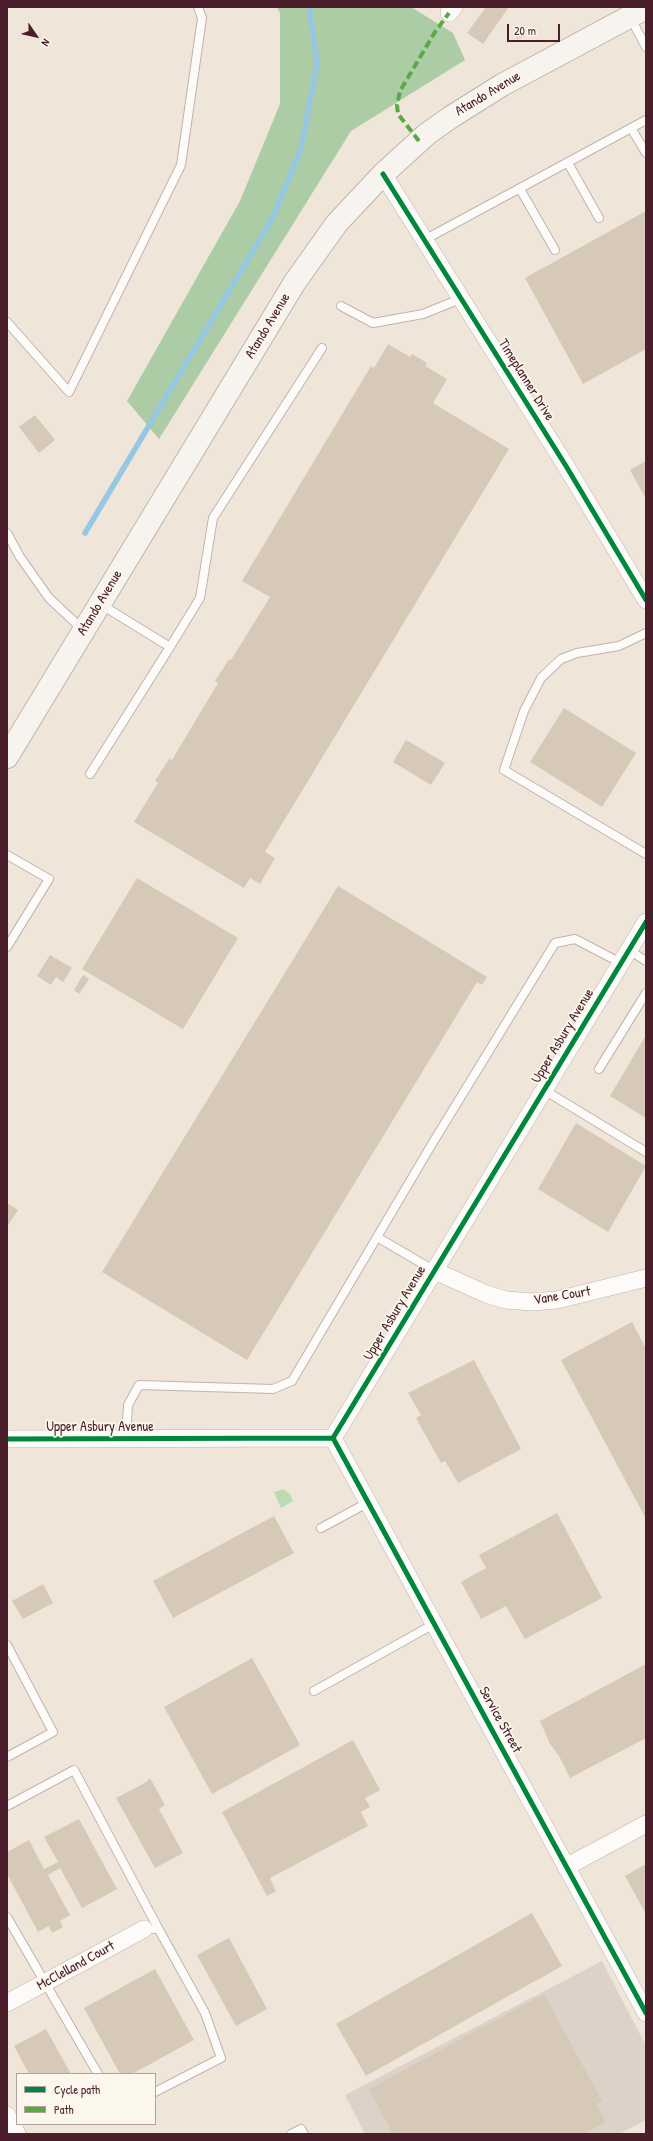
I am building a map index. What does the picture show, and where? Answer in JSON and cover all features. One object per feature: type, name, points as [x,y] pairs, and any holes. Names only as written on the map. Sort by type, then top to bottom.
[{"type":"main road","name":"Atando Avenue","points":[[7,757],[295,282],[337,223],[383,174],[427,134],[477,100],[638,13]]},
{"type":"street","name":"Timeplanner Drive","points":[[383,174],[566,466],[646,600]]},
{"type":"street","name":"Upper Asbury Avenue","points":[[7,1439],[333,1438],[646,922]]},
{"type":"street","name":"Vane Court","points":[[435,1271],[486,1294],[506,1300],[532,1302],[557,1300],[646,1278]]},
{"type":"street","name":"Service Street","points":[[333,1438],[646,2013]]},
{"type":"street","points":[[566,1867],[646,1824]]},
{"type":"street","name":"McClelland Court","points":[[7,2003],[45,1982],[151,1929]]},
{"type":"street","points":[[7,2114],[17,2134]]},
{"type":"lane","points":[[7,322],[69,392],[181,165],[202,18],[198,7]]},
{"type":"lane","points":[[638,13],[646,46]]},
{"type":"lane","points":[[424,240],[646,120]]},
{"type":"lane","points":[[632,128],[646,153]]},
{"type":"lane","points":[[568,163],[599,218]]},
{"type":"lane","points":[[520,189],[556,250]]},
{"type":"lane","points":[[341,306],[373,323],[423,314],[460,299]]},
{"type":"lane","points":[[90,774],[200,598],[213,518],[322,348]]},
{"type":"lane","points":[[7,533],[20,558],[50,598],[84,630]]},
{"type":"lane","points":[[100,604],[170,647]]},
{"type":"lane","points":[[646,633],[619,646],[577,653],[560,659],[541,678],[524,712],[504,770],[646,854]]},
{"type":"lane","points":[[7,855],[49,880],[7,947]]},
{"type":"lane","points":[[126,1439],[128,1405],[139,1385],[273,1389],[292,1381],[555,942],[575,940],[625,957],[646,961]]},
{"type":"lane","points":[[599,1069],[646,993]]},
{"type":"lane","points":[[544,1090],[646,1152]]},
{"type":"lane","points":[[377,1237],[435,1271]]},
{"type":"lane","points":[[321,1528],[369,1502]]},
{"type":"lane","points":[[314,1691],[434,1624]]},
{"type":"lane","points":[[7,1645],[53,1732],[7,1756]]},
{"type":"lane","points":[[7,1806],[74,1770],[151,1929],[204,2013],[221,2058],[156,2091]]},
{"type":"lane","points":[[7,1917],[97,2073]]},
{"type":"lane","points":[[291,2134],[301,2128],[304,2134]]},
{"type":"shaded area","points":[[602,1961],[646,2046],[646,2120],[619,2134],[365,2134],[345,2095]]},
{"type":"green space","points":[[277,7],[411,7],[453,33],[465,60],[351,131],[159,439],[127,401],[240,201],[280,104],[280,13]]},
{"type":"green space","points":[[283,1489],[290,1494],[293,1501],[281,1508],[274,1492]]},
{"type":"building","points":[[486,7],[509,7],[483,44],[467,33]]},
{"type":"building","points":[[522,31],[525,36],[517,39],[515,34]]},
{"type":"building","points":[[646,211],[646,349],[583,384],[525,278]]},
{"type":"building","points":[[388,344],[410,357],[412,354],[427,363],[425,366],[447,379],[433,403],[509,449],[265,852],[275,858],[260,884],[250,878],[244,888],[134,822],[158,783],[155,781],[169,759],[172,760],[218,683],[215,681],[229,659],[231,660],[270,597],[242,581],[371,366],[374,368]]},
{"type":"building","points":[[35,415],[55,440],[39,453],[19,427]]},
{"type":"building","points":[[646,461],[646,499],[630,470]]},
{"type":"building","points":[[564,708],[636,753],[602,807],[530,762]]},
{"type":"building","points":[[406,740],[445,763],[431,785],[393,762]]},
{"type":"building","points":[[137,878],[238,938],[183,1029],[82,969]]},
{"type":"building","points":[[338,886],[487,977],[482,985],[477,982],[247,1360],[102,1272]]},
{"type":"building","points":[[50,955],[72,968],[63,982],[56,977],[51,985],[37,976]]},
{"type":"building","points":[[83,975],[89,979],[79,994],[74,990]]},
{"type":"building","points":[[646,1035],[646,1118],[610,1096]]},
{"type":"building","points":[[576,1123],[646,1166],[608,1232],[538,1189]]},
{"type":"building","points":[[7,1203],[18,1210],[7,1227]]},
{"type":"building","points":[[632,1322],[646,1349],[646,1519],[561,1360]]},
{"type":"building","points":[[474,1360],[521,1449],[458,1483],[445,1461],[441,1463],[416,1418],[421,1415],[408,1393]]},
{"type":"building","points":[[557,1513],[602,1598],[525,1639],[506,1606],[481,1619],[461,1582],[486,1568],[479,1555]]},
{"type":"building","points":[[274,1516],[294,1553],[173,1618],[153,1581]]},
{"type":"building","points":[[43,1584],[53,1603],[23,1619],[12,1601]]},
{"type":"building","points":[[252,1658],[300,1745],[212,1794],[164,1707]]},
{"type":"building","points":[[646,1664],[646,1738],[570,1778],[559,1756],[550,1744],[540,1721]]},
{"type":"building","points":[[353,1740],[380,1790],[365,1798],[370,1807],[361,1812],[368,1826],[270,1878],[276,1891],[267,1896],[222,1812]]},
{"type":"building","points":[[150,1778],[165,1805],[159,1809],[183,1853],[155,1868],[116,1798],[145,1783]]},
{"type":"building","points":[[79,1819],[117,1889],[82,1908],[60,1868],[48,1875],[70,1915],[60,1921],[63,1927],[52,1933],[49,1926],[38,1932],[7,1874],[7,1852],[29,1840],[44,1869],[58,1862],[44,1837]]},
{"type":"building","points":[[646,1864],[646,1914],[625,1876]]},
{"type":"building","points":[[532,1913],[562,1966],[366,2076],[336,2024]]},
{"type":"building","points":[[229,1938],[267,2009],[236,2026],[197,1955]]},
{"type":"building","points":[[155,1969],[194,2040],[134,2073],[119,2073],[84,2008]]},
{"type":"building","points":[[544,1994],[602,2101],[596,2104],[606,2122],[584,2134],[393,2134],[369,2089]]},
{"type":"building","points":[[46,2029],[70,2073],[28,2073],[14,2046]]},
{"type":"waterway","points":[[85,533],[272,219],[301,149],[317,64],[309,7]]},
{"type":"marked path","points":[[419,141],[398,114],[397,105],[400,91],[435,32],[449,13]]},
{"type":"cycle path","points":[[383,174],[566,466],[646,600]]},
{"type":"cycle path","points":[[7,1439],[333,1438],[646,922]]},
{"type":"cycle path","points":[[333,1438],[646,2013]]}]
